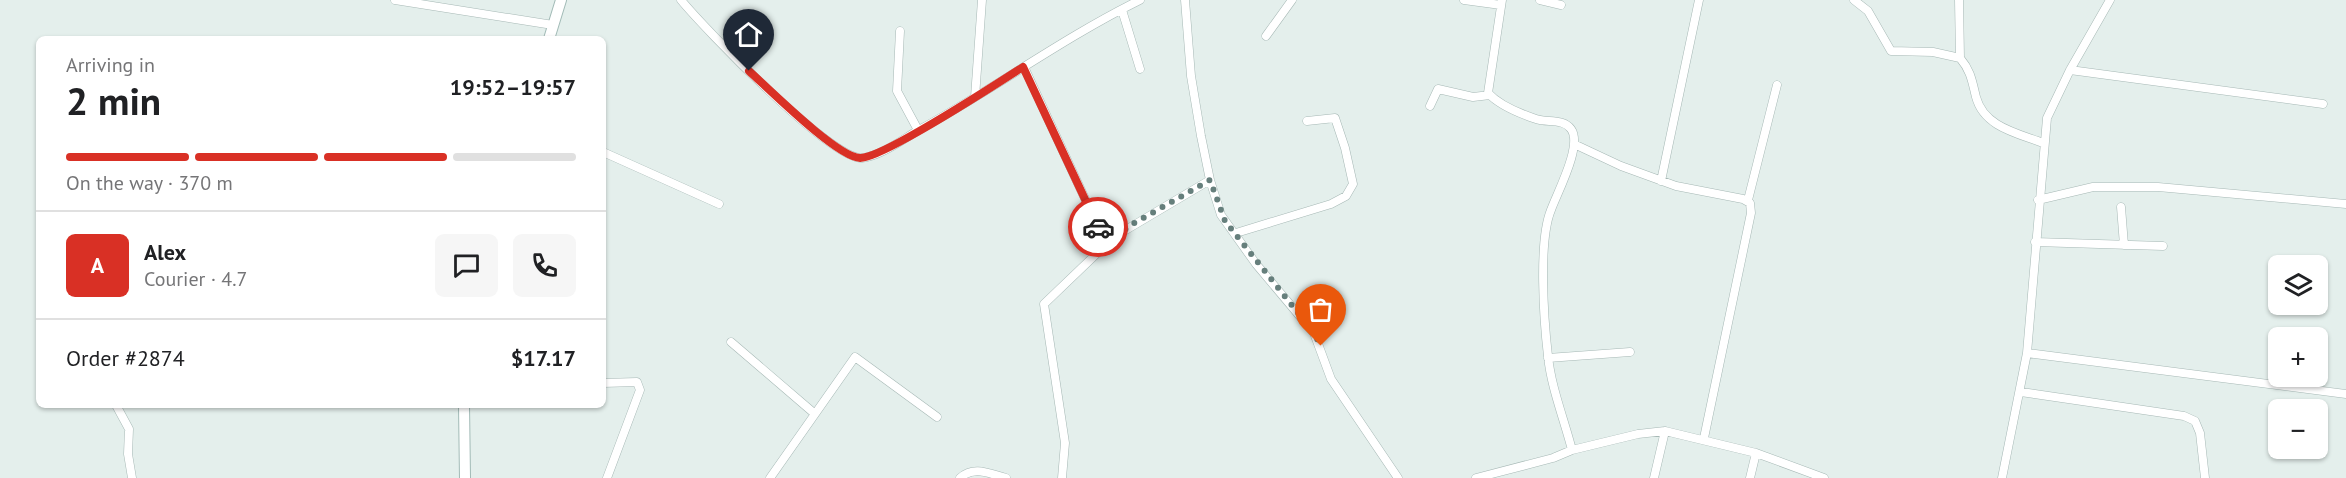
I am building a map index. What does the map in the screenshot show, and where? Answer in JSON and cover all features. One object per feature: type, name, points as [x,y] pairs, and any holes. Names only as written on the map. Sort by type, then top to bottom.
[{"type":"street","points":[[395,0],[553,25]]},
{"type":"street","points":[[550,36],[561,0]]},
{"type":"street","points":[[681,0],[704,28],[793,112],[847,154],[861,158],[876,154],[1140,0]]},
{"type":"street","points":[[975,97],[982,0]]},
{"type":"street","points":[[1185,0],[1191,76],[1210,180],[1221,214],[1256,264],[1314,333],[1331,379],[1398,478]]},
{"type":"street","points":[[1266,36],[1292,0]]},
{"type":"street","points":[[1464,0],[1502,3],[1487,90],[1490,95],[1538,120],[1562,123],[1568,126],[1574,134],[1575,144],[1549,214],[1544,256],[1548,358],[1572,450]]},
{"type":"street","points":[[1540,0],[1561,4]]},
{"type":"street","points":[[1661,181],[1699,0]]},
{"type":"street","points":[[1854,0],[1865,7],[1890,51],[1933,52],[1960,58]]},
{"type":"street","points":[[1959,0],[1960,58],[1971,74],[1980,109],[1994,124],[2043,143]]},
{"type":"street","points":[[2002,478],[2027,353],[2038,200],[2047,118],[2070,70],[2110,0]]},
{"type":"street","points":[[1122,10],[1140,69]]},
{"type":"street","points":[[900,31],[897,91],[918,130]]},
{"type":"street","points":[[1023,67],[1106,244]]},
{"type":"street","points":[[2070,70],[2323,104]]},
{"type":"street","points":[[1704,438],[1751,213],[1752,207],[1748,200],[1777,85]]},
{"type":"street","points":[[1430,106],[1434,92],[1438,89],[1473,98],[1490,95]]},
{"type":"street","points":[[1236,233],[1331,204],[1346,196],[1353,184],[1335,118],[1307,121]]},
{"type":"street","points":[[1575,144],[1621,166],[1661,181],[1748,200]]},
{"type":"street","points":[[606,153],[719,204]]},
{"type":"street","points":[[1062,478],[1065,443],[1044,304],[1106,244],[1131,225],[1210,180]]},
{"type":"street","points":[[2038,200],[2093,187],[2158,187],[2346,204]]},
{"type":"street","points":[[2121,207],[2124,244]]},
{"type":"street","points":[[2035,242],[2163,246]]},
{"type":"street","points":[[732,342],[815,414]]},
{"type":"street","points":[[1548,358],[1630,352]]},
{"type":"street","points":[[2027,353],[2346,394]]},
{"type":"street","points":[[770,478],[855,357],[937,417]]},
{"type":"street","points":[[606,383],[637,382],[640,390],[607,478]]},
{"type":"street","points":[[2021,392],[2184,416],[2195,421],[2200,433],[2205,478]]},
{"type":"street","points":[[118,408],[129,429],[128,454],[132,478]]},
{"type":"street","points":[[464,408],[465,478]]},
{"type":"street","points":[[1654,478],[1665,431]]},
{"type":"street","points":[[1476,478],[1553,458],[1572,450],[1638,434],[1665,431],[1704,438],[1756,453],[1824,478]]},
{"type":"street","points":[[1750,478],[1756,453]]},
{"type":"street","points":[[960,478],[966,472],[974,470],[1006,478]]},
{"type":"way so far","points":[[1098,227],[1106,244],[1131,225],[1210,180],[1225,221],[1244,242],[1256,264],[1314,333],[1321,346]]},
{"type":"route","points":[[749,71],[793,112],[847,154],[861,158],[876,154],[956,110],[1023,67],[1098,227]]}]
